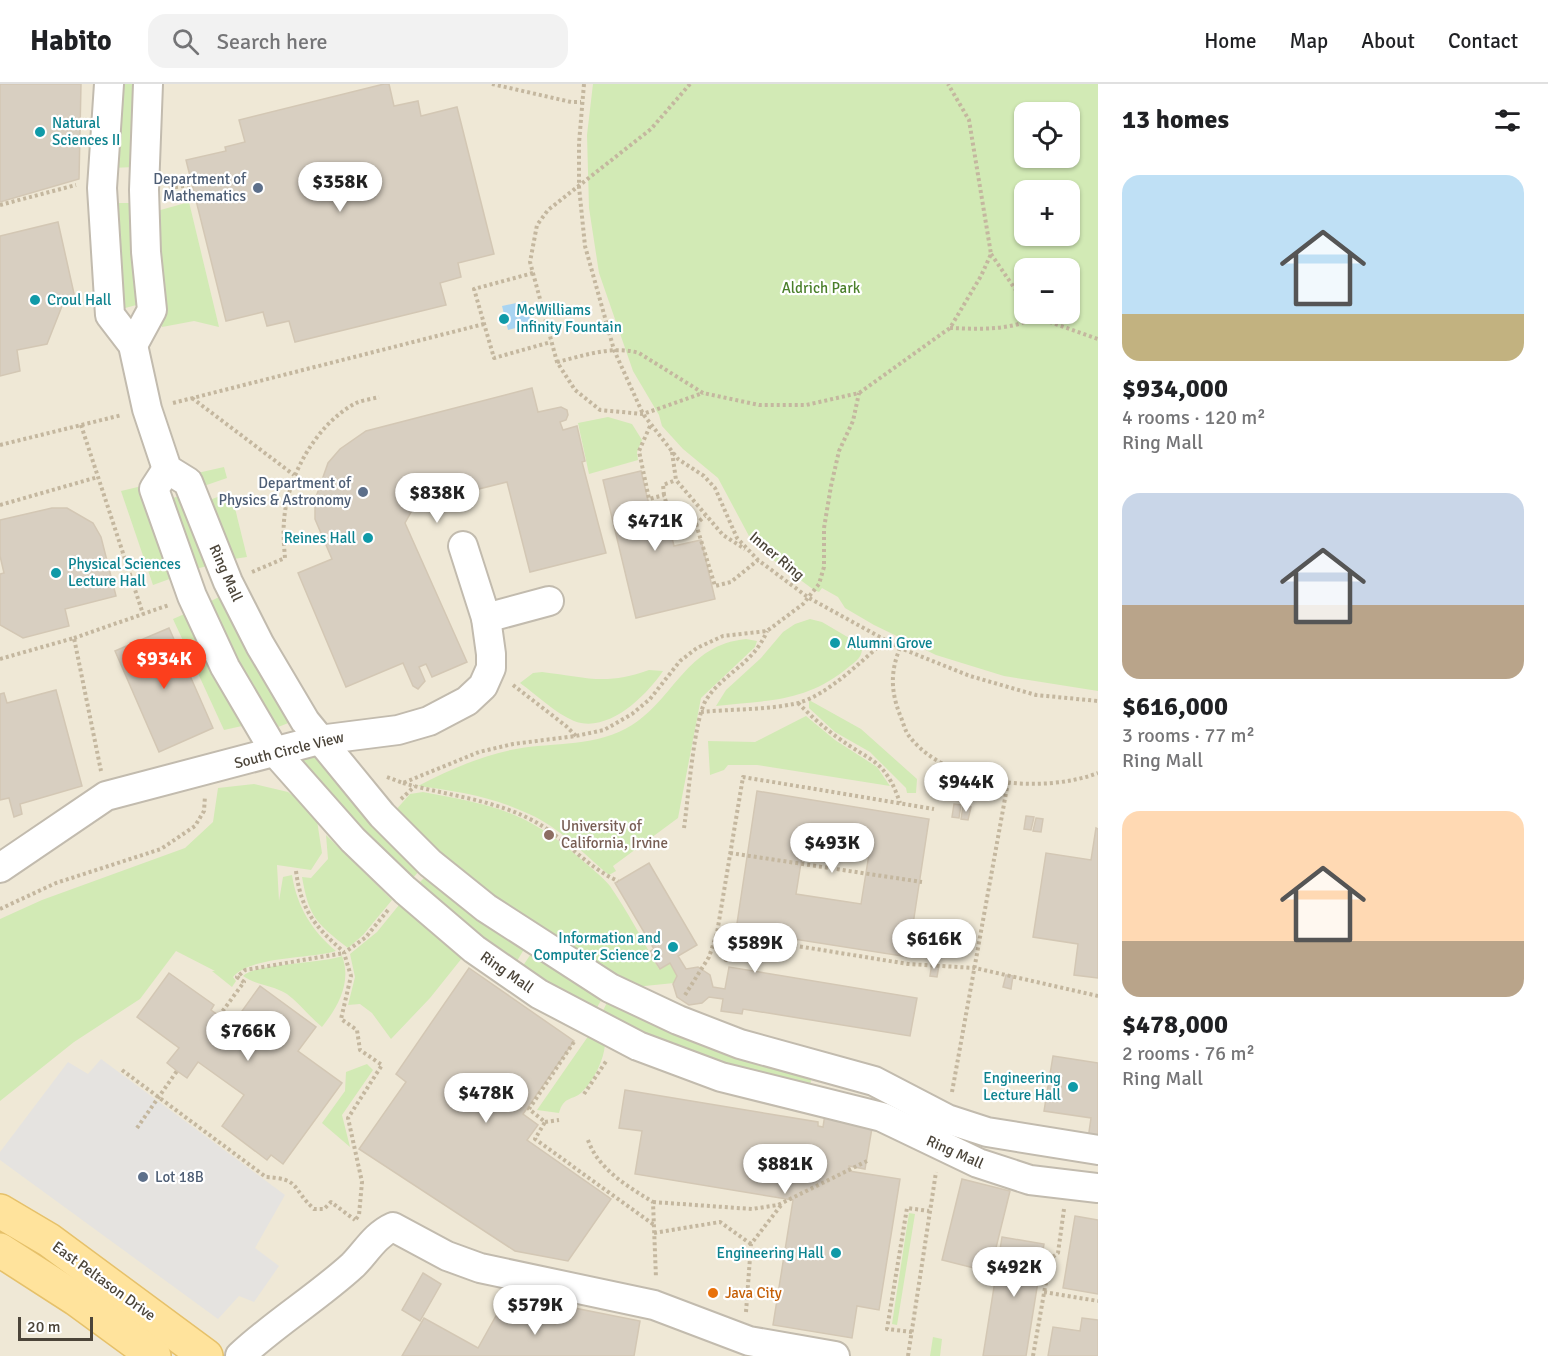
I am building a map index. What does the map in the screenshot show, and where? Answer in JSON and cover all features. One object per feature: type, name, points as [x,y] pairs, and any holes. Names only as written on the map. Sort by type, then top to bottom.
[{"type":"main road","name":"East Peltason Drive","points":[[0,1211],[49,1240],[206,1356]]},
{"type":"main road","name":"East Peltason Drive","points":[[0,1250],[76,1299],[154,1356]]},
{"type":"street","points":[[109,84],[103,178],[110,315],[133,345],[147,409],[167,469]]},
{"type":"street","points":[[133,345],[152,310],[144,190],[148,84]]},
{"type":"street","name":"Ring Mall","points":[[1098,1150],[987,1132],[947,1119],[874,1081],[740,1044],[678,1020],[610,988],[495,915],[430,863],[382,815],[319,740],[260,645],[233,592],[188,482],[167,469],[154,489],[192,596],[225,667],[275,752],[353,840],[405,890],[474,949],[539,994],[638,1046],[721,1077],[882,1117],[978,1163],[1030,1180],[1098,1188]]},
{"type":"street","points":[[463,546],[486,618],[491,668]]},
{"type":"street","points":[[486,618],[549,601]]},
{"type":"street","name":"South Circle View","points":[[0,868],[106,795],[319,740],[398,730],[429,721],[467,701],[483,686],[491,668]]},
{"type":"street","points":[[240,1356],[266,1332],[354,1264],[382,1232],[393,1227],[447,1256],[480,1268],[654,1305],[744,1340],[835,1356]]},
{"type":"path","points":[[492,84],[571,102],[581,102]]},
{"type":"path","name":"Inner Ring","points":[[584,84],[581,102],[579,187],[585,246],[614,350],[650,425],[672,451],[715,488],[723,500],[728,522],[737,538],[758,560],[809,598],[900,648],[970,676],[1036,695],[1098,701]]},
{"type":"path","points":[[690,84],[651,129],[548,210],[537,225],[530,262],[557,362],[576,390],[600,410],[643,414],[703,393]]},
{"type":"path","points":[[948,84],[969,120],[991,254],[1014,287]]},
{"type":"path","points":[[0,205],[103,178]]},
{"type":"path","points":[[177,188],[191,185]]},
{"type":"path","points":[[557,362],[614,350],[639,353],[703,393],[759,405],[806,405],[859,393],[950,328],[977,284],[991,254]]},
{"type":"path","points":[[533,273],[474,289],[495,358],[551,342]]},
{"type":"path","points":[[0,445],[484,324]]},
{"type":"path","points":[[950,328],[985,329],[1022,324]]},
{"type":"path","points":[[1059,324],[1098,339]]},
{"type":"path","points":[[684,828],[701,712],[717,688],[760,647],[767,631],[809,598],[819,584],[824,567],[824,528],[831,486],[839,451],[854,421],[859,393]]},
{"type":"path","points":[[285,558],[284,520],[294,475],[329,423],[357,403],[379,396]]},
{"type":"path","points":[[192,398],[294,475]]},
{"type":"path","points":[[81,425],[143,614]]},
{"type":"path","points":[[650,425],[639,450],[650,500],[664,495]]},
{"type":"path","points":[[672,451],[676,480],[723,535],[752,554]]},
{"type":"path","points":[[0,505],[98,477]]},
{"type":"path","points":[[676,480],[663,485],[674,530],[696,524],[705,516]]},
{"type":"path","points":[[696,524],[715,586],[731,582],[758,560]]},
{"type":"path","points":[[403,783],[479,752],[513,744],[576,736],[604,729],[632,714],[650,699],[680,661],[697,648],[723,636],[767,631]]},
{"type":"path","points":[[0,659],[93,632]]},
{"type":"path","points":[[74,639],[106,795]]},
{"type":"path","points":[[701,712],[798,703],[815,695],[846,674],[885,641]]},
{"type":"path","points":[[900,648],[892,675],[893,698],[908,735],[941,764],[971,775],[1008,782],[1050,784],[1082,779],[1098,773]]},
{"type":"path","points":[[491,668],[576,736]]},
{"type":"path","points":[[798,703],[839,740],[877,762],[894,786],[900,803]]},
{"type":"path","points":[[0,909],[56,883],[161,849],[183,836],[195,826],[204,811],[201,771]]},
{"type":"path","points":[[383,776],[403,783],[471,798],[528,818],[565,842],[598,872],[618,881]]},
{"type":"path","points":[[693,981],[709,957],[717,933],[743,777],[934,809]]},
{"type":"path","points":[[960,1055],[1008,782]]},
{"type":"path","points":[[730,853],[922,882]]},
{"type":"path","points":[[296,871],[299,893],[312,921],[344,953],[351,976],[341,1019],[357,1030],[360,1050],[382,1065],[348,1118],[362,1182],[359,1215],[350,1227]]},
{"type":"path","points":[[219,1016],[244,982],[237,977],[245,970],[344,953],[366,936],[405,890]]},
{"type":"path","points":[[717,933],[908,964],[975,968],[1098,996]]},
{"type":"path","points":[[714,944],[726,960],[790,945]]},
{"type":"path","points":[[559,1120],[545,1122],[529,1108],[588,1021]]},
{"type":"path","points":[[584,1094],[606,1061],[638,1046]]},
{"type":"path","points":[[122,1070],[266,1177],[286,1178],[294,1183],[300,1196],[314,1209],[324,1209],[331,1203],[355,1220]]},
{"type":"path","points":[[137,1128],[177,1071]]},
{"type":"path","points":[[545,1122],[535,1139],[654,1225]]},
{"type":"path","points":[[588,1140],[599,1161],[622,1182],[653,1202],[752,1209],[784,1201],[867,1161]]},
{"type":"path","points":[[1033,1356],[1050,1259],[1058,1252],[1068,1185]]},
{"type":"path","points":[[744,1340],[751,1244],[784,1201]]},
{"type":"path","points":[[653,1202],[656,1278]]},
{"type":"path","points":[[908,1356],[912,1332],[930,1214],[907,1208],[887,1329],[912,1332]]},
{"type":"path","points":[[654,1233],[720,1222],[751,1244]]},
{"type":"path","points":[[1044,1292],[1098,1301]]},
{"type":"shaded area","name":"University of California, Irvine","points":[[0,84],[1098,84],[1098,1356],[0,1356]]},
{"type":"shaded area","name":"Lot 18B","points":[[101,1059],[285,1195],[255,1248],[279,1266],[254,1302],[239,1296],[218,1319],[0,1160],[0,1152],[68,1062],[88,1074]]},
{"type":"green space","points":[[116,84],[140,84],[134,167],[111,168]]},
{"type":"green space","name":"Aldrich Park","points":[[593,84],[1098,84],[1098,691],[1004,676],[936,655],[845,608],[838,597],[822,588],[819,592],[814,590],[772,559],[749,536],[718,478],[683,449],[662,426],[659,415],[633,371],[599,273],[589,208],[587,135]]},
{"type":"green space","points":[[189,202],[219,327],[194,321],[162,327],[157,302],[150,213]]},
{"type":"green space","points":[[111,203],[133,203],[140,304],[118,310]]},
{"type":"green space","points":[[608,417],[632,424],[642,440],[637,452],[638,460],[589,474],[578,423]]},
{"type":"green space","points":[[224,467],[227,478],[198,488],[193,474]]},
{"type":"green space","points":[[142,486],[175,577],[153,585],[121,491]]},
{"type":"green space","points":[[231,492],[247,557],[227,560],[204,502]]},
{"type":"green space","points":[[185,494],[211,565],[188,571],[164,501]]},
{"type":"green space","points":[[225,594],[296,720],[273,729],[203,605]]},
{"type":"green space","points":[[189,612],[251,724],[224,730],[173,619]]},
{"type":"green space","points":[[810,619],[822,622],[856,642],[862,649],[862,653],[845,670],[814,689],[768,701],[716,706],[726,690],[761,658],[783,632],[795,624]]},
{"type":"green space","points":[[746,639],[757,641],[755,647],[701,698],[678,818],[613,866],[616,871],[609,875],[561,833],[540,819],[489,799],[418,786],[491,755],[530,747],[576,743],[619,732],[647,714],[683,674],[709,651],[726,643]]},
{"type":"green space","points":[[649,670],[663,671],[636,701],[613,717],[587,724],[574,721],[560,713],[520,683],[533,673],[542,672],[608,679]]},
{"type":"green space","points":[[809,700],[861,729],[917,779],[916,793],[907,793],[906,788],[870,752],[835,732],[809,708]]},
{"type":"green space","points":[[806,716],[835,740],[877,767],[890,786],[757,765],[728,765],[724,770],[710,775],[708,741],[755,742]]},
{"type":"green space","points":[[320,751],[423,866],[409,883],[297,761]]},
{"type":"green space","points":[[254,784],[288,792],[316,814],[322,853],[311,870],[277,865],[279,901],[283,877],[292,875],[294,887],[307,918],[336,951],[253,965],[241,970],[233,977],[236,981],[232,987],[212,971],[215,971],[176,951],[140,999],[74,1042],[0,1101],[0,919],[42,900],[185,848],[213,822],[218,788]]},
{"type":"green space","points":[[423,792],[470,801],[509,813],[545,831],[564,844],[610,886],[659,969],[670,963],[677,976],[674,983],[625,988],[470,885],[394,812],[410,794]]},
{"type":"green space","points":[[326,835],[392,900],[363,935],[348,948],[328,932],[316,918],[311,910],[302,877],[311,878],[328,859]]},
{"type":"green space","points":[[429,873],[526,946],[514,966],[414,888]]},
{"type":"green space","points":[[399,905],[462,958],[430,998],[391,1039],[372,1013],[360,1004],[348,1005],[355,977],[350,954],[377,932]]},
{"type":"green space","points":[[533,951],[605,993],[594,1013],[520,970]]},
{"type":"green space","points":[[342,956],[345,975],[342,994],[322,1027],[287,994],[243,976],[275,966]]},
{"type":"green space","points":[[610,996],[813,1068],[809,1093],[754,1078],[600,1017]]},
{"type":"green space","points":[[589,1035],[605,1044],[598,1070],[591,1082],[579,1095],[563,1103],[559,1113],[537,1110]]},
{"type":"green space","points":[[367,1064],[373,1070],[342,1115],[350,1147],[322,1123],[345,1091],[346,1072]]},
{"type":"green space","points":[[909,1213],[915,1214],[897,1325],[892,1324]]},
{"type":"green space","points":[[933,1337],[942,1339],[940,1356],[930,1356]]},
{"type":"water","points":[[526,301],[531,324],[508,330],[502,306]]},
{"type":"building","name":"Natural Sciences II","points":[[0,84],[81,84],[79,179],[0,202]]},
{"type":"building","points":[[389,84],[394,106],[418,101],[421,116],[457,107],[494,254],[458,263],[461,277],[440,283],[446,305],[295,342],[289,321],[267,326],[263,312],[226,321],[186,160],[226,151],[225,147],[245,142],[239,120]]},
{"type":"building","name":"Croul Hall","points":[[58,222],[75,298],[64,301],[47,344],[17,350],[20,371],[0,376],[0,236]]},
{"type":"building","name":"Reines Hall","points":[[532,388],[538,412],[561,407],[567,410],[568,415],[566,420],[560,422],[563,430],[577,426],[585,461],[582,462],[606,553],[530,572],[507,482],[415,505],[405,523],[467,662],[432,677],[426,664],[419,667],[425,681],[418,689],[413,686],[403,663],[346,687],[298,573],[332,559],[315,519],[315,500],[328,463],[340,449],[366,431]]},
{"type":"building","points":[[641,471],[650,509],[664,506],[674,546],[701,540],[715,599],[636,618],[603,480]]},
{"type":"building","name":"Physical Sciences Lecture Hall","points":[[52,508],[67,508],[93,523],[101,537],[116,596],[65,609],[69,626],[23,638],[0,625],[0,574],[4,573],[0,556],[0,520]]},
{"type":"building","points":[[169,628],[213,728],[159,752],[115,651]]},
{"type":"building","points":[[56,690],[82,786],[20,804],[22,814],[14,817],[9,798],[0,800],[0,694],[4,693],[7,703]]},
{"type":"building","points":[[757,791],[929,819],[908,957],[736,930]],"holes":[[[805,838],[870,848],[861,904],[796,894]]]},
{"type":"building","points":[[954,804],[961,805],[959,818],[952,817]]},
{"type":"building","points":[[963,806],[971,807],[968,820],[961,819]]},
{"type":"building","points":[[1026,816],[1034,817],[1031,830],[1024,829]]},
{"type":"building","points":[[1036,818],[1043,819],[1041,832],[1033,831]]},
{"type":"building","points":[[1096,828],[1098,829],[1098,978],[1074,975],[1078,944],[1033,937],[1046,853],[1091,860]]},
{"type":"building","name":"Information and Computer Science 2","points":[[649,863],[697,945],[678,956],[686,969],[698,967],[710,975],[713,987],[725,989],[729,967],[917,998],[910,1036],[743,1009],[742,1014],[721,1011],[723,999],[709,997],[702,1003],[689,1005],[677,997],[673,984],[677,976],[670,963],[660,969],[649,952],[654,949],[615,883]]},
{"type":"building","points":[[932,963],[939,965],[937,977],[930,976]]},
{"type":"building","points":[[469,968],[574,1041],[523,1114],[538,1125],[527,1140],[611,1199],[568,1261],[515,1251],[359,1149],[406,1082],[396,1074]]},
{"type":"building","points":[[169,973],[214,1005],[211,1010],[232,1025],[260,986],[316,1027],[298,1051],[342,1083],[283,1164],[271,1155],[267,1160],[222,1126],[244,1095],[198,1062],[187,1078],[177,1071],[167,1063],[179,1048],[137,1017]]},
{"type":"building","points":[[1006,975],[1013,976],[1011,989],[1003,987]]},
{"type":"building","name":"Engineering Lecture Hall","points":[[1053,1056],[1098,1063],[1098,1140],[1088,1139],[1091,1118],[1044,1111]]},
{"type":"building","name":"Engineering Hall","points":[[625,1090],[818,1122],[818,1126],[823,1127],[825,1114],[873,1122],[865,1169],[849,1166],[849,1171],[900,1179],[879,1310],[857,1306],[852,1338],[773,1325],[793,1200],[635,1174],[642,1131],[619,1128]]},
{"type":"building","points":[[962,1179],[1010,1191],[990,1272],[942,1260]]},
{"type":"building","points":[[1075,1216],[1098,1220],[1098,1294],[1063,1288]]},
{"type":"building","points":[[1002,1237],[1044,1244],[1026,1356],[983,1356]]},
{"type":"building","points":[[423,1273],[441,1284],[420,1321],[402,1310]]},
{"type":"building","points":[[506,1298],[555,1324],[559,1305],[640,1321],[634,1356],[402,1356],[424,1318],[478,1348]]},
{"type":"building","points":[[1082,1318],[1098,1320],[1098,1356],[1048,1356],[1053,1327],[1080,1331]]},
{"type":"place","name":"Natural Sciences II","points":[[40,132]]},
{"type":"place","name":"Department of Mathematics","points":[[258,188]]},
{"type":"place","name":"Croul Hall","points":[[35,300]]},
{"type":"place","name":"McWilliams Infinity Fountain","points":[[504,319]]},
{"type":"place","name":"Department of Physics & Astronomy","points":[[363,492]]},
{"type":"place","name":"Reines Hall","points":[[368,538]]},
{"type":"place","name":"Physical Sciences Lecture Hall","points":[[56,573]]},
{"type":"place","name":"Alumni Grove","points":[[835,643]]},
{"type":"place","name":"University of California, Irvine","points":[[549,835]]},
{"type":"place","name":"Information and Computer Science 2","points":[[673,947]]},
{"type":"place","name":"Engineering Lecture Hall","points":[[1073,1087]]},
{"type":"place","name":"Lot 18B","points":[[143,1177]]},
{"type":"place","name":"Engineering Hall","points":[[836,1253]]},
{"type":"place","name":"Java City","points":[[713,1293]]}]
